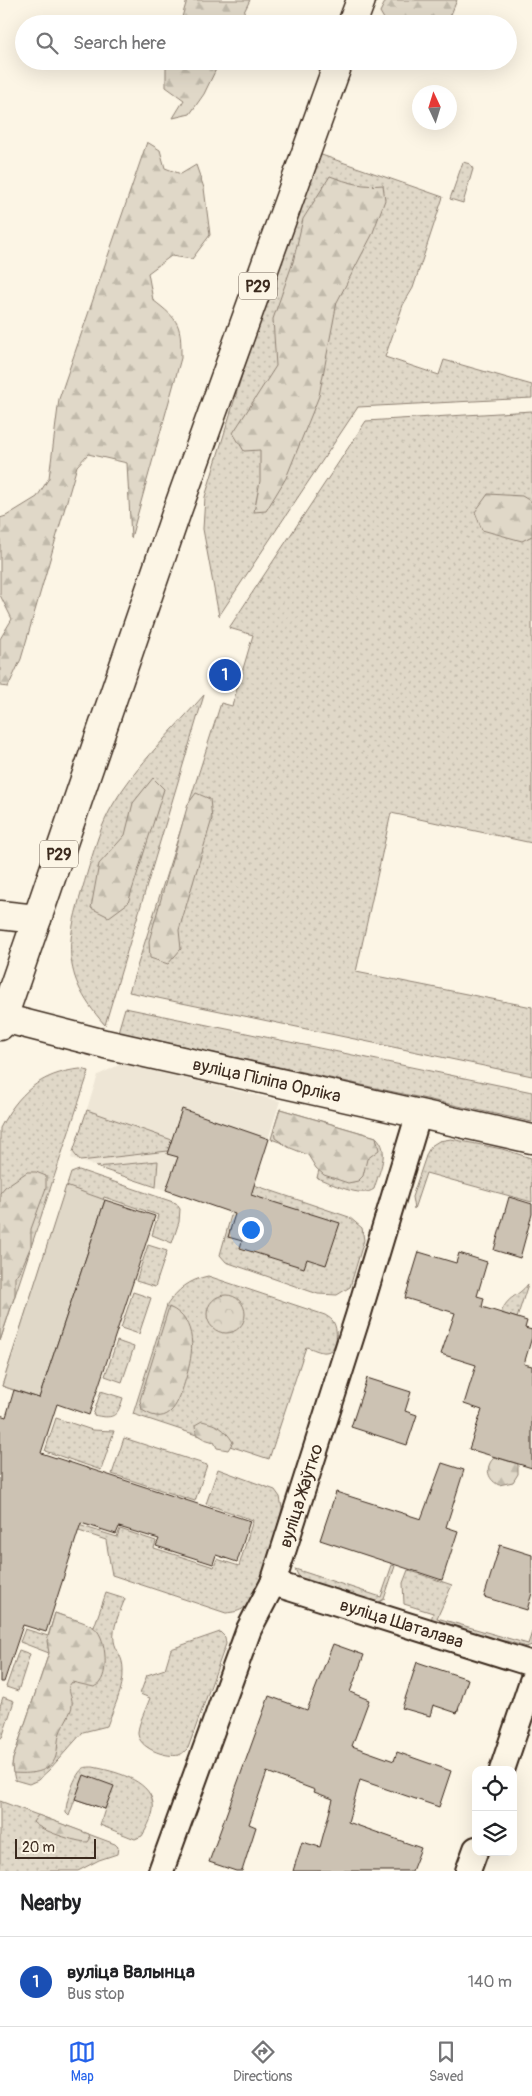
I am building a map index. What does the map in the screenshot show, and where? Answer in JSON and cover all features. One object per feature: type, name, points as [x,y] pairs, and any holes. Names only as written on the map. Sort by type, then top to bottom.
[{"type":"main road","points":[[355,15],[361,0]]},
{"type":"main road","name":"Р29","points":[[1,1022],[177,511],[336,70]]},
{"type":"main road","points":[[0,916],[37,919]]},
{"type":"main road","name":"вуліца Піліпа Орліка","points":[[1,1022],[532,1139]]},
{"type":"street","name":"вуліца Жаўтко","points":[[161,1871],[249,1629],[273,1583],[364,1298],[419,1113]]},
{"type":"street","name":"вуліца Шаталава","points":[[273,1583],[532,1664]]},
{"type":"street","points":[[503,1766],[532,1681]]},
{"type":"street","points":[[468,1871],[473,1856]]},
{"type":"shaded area","points":[[123,1063],[280,1101],[251,1195],[235,1214],[71,1158],[98,1075]]},
{"type":"green space","points":[[187,0],[250,0],[242,15],[183,15]]},
{"type":"green space","points":[[386,0],[457,0],[451,15],[382,15],[380,12]]},
{"type":"green space","points":[[166,70],[216,70],[204,94],[190,114],[173,118],[184,100],[166,87]]},
{"type":"green space","points":[[147,142],[160,150],[165,168],[181,174],[196,165],[204,188],[210,235],[192,259],[171,256],[148,273],[153,300],[169,313],[177,324],[181,358],[131,538],[127,463],[88,454],[77,466],[21,659],[8,687],[0,686],[0,639],[12,619],[0,595],[0,518],[37,497],[49,478],[59,399]]},
{"type":"green space","points":[[310,151],[443,197],[413,288],[403,305],[385,357],[439,375],[444,360],[455,363],[532,385],[532,398],[358,407],[219,616],[203,529],[205,497]]},
{"type":"green space","points":[[463,162],[470,164],[473,169],[463,203],[450,199]]},
{"type":"green space","points":[[330,176],[356,184],[383,185],[385,200],[372,235],[337,302],[319,396],[286,478],[266,511],[254,512],[260,481],[260,450],[244,451],[233,433],[276,366],[273,319],[293,262],[303,219]]},
{"type":"green space","points":[[532,411],[532,843],[391,813],[356,972],[532,1007],[532,1076],[129,992],[221,703],[232,706],[253,635],[229,628],[366,421]]},
{"type":"green space","points":[[488,494],[522,496],[532,502],[532,536],[522,541],[482,530],[475,512]]},
{"type":"green space","points":[[204,695],[105,1025],[89,1005],[79,986],[73,968],[71,951],[72,932],[88,870],[105,819],[123,789],[144,761]]},
{"type":"green space","points":[[153,778],[164,789],[128,903],[109,917],[91,908],[99,864],[125,835],[133,803]]},
{"type":"green space","points":[[196,793],[210,799],[212,819],[179,930],[181,949],[168,964],[150,958],[149,941],[188,804]]},
{"type":"green space","points":[[125,1008],[532,1092],[532,1122],[118,1032]]},
{"type":"green space","points":[[80,1069],[89,1071],[0,1341],[0,1128],[14,1105],[32,1087],[53,1075]]},
{"type":"green space","points":[[280,1109],[376,1137],[383,1148],[383,1155],[374,1189],[368,1192],[354,1191],[317,1178],[322,1157],[271,1139]]},
{"type":"green space","points":[[280,1109],[376,1137],[379,1150],[367,1159],[363,1176],[358,1181],[348,1183],[324,1175],[316,1168],[308,1155],[288,1147],[275,1138],[274,1129]]},
{"type":"green space","points":[[87,1110],[172,1140],[168,1151],[80,1161],[73,1152]]},
{"type":"green space","points":[[451,1139],[502,1149],[531,1158],[532,1202],[426,1173],[414,1209],[412,1197],[427,1153],[431,1146],[439,1141]]},
{"type":"green space","points":[[158,1161],[156,1187],[96,1167]]},
{"type":"green space","points":[[79,1170],[176,1203],[180,1209],[179,1222],[172,1243],[152,1235],[158,1215],[104,1197],[37,1398],[2,1386],[71,1173]]},
{"type":"green space","points":[[27,1172],[36,1172],[46,1176],[46,1188],[31,1229],[31,1246],[22,1267],[15,1277],[15,1295],[0,1341],[0,1193],[5,1187]]},
{"type":"green space","points":[[254,1185],[349,1217],[362,1228],[364,1240],[350,1287],[337,1295],[318,1294],[226,1262],[220,1255],[232,1212]]},
{"type":"green space","points":[[66,1186],[105,1200],[39,1398],[2,1386]]},
{"type":"green space","points":[[148,1245],[167,1251],[155,1287],[136,1281]]},
{"type":"green space","points":[[208,1276],[325,1315],[331,1319],[336,1328],[335,1344],[330,1351],[321,1352],[306,1347],[269,1459],[133,1414],[167,1305],[175,1294],[185,1286],[195,1280]]},
{"type":"green space","points":[[528,1284],[517,1318],[501,1313],[507,1303]]},
{"type":"green space","points":[[133,1292],[151,1298],[139,1334],[121,1328]]},
{"type":"green space","points":[[226,1295],[240,1300],[245,1314],[240,1328],[226,1333],[212,1328],[207,1314],[212,1300]]},
{"type":"green space","points":[[169,1307],[179,1313],[185,1320],[189,1329],[192,1348],[186,1378],[177,1403],[167,1414],[160,1416],[152,1415],[142,1410],[140,1400]]},
{"type":"green space","points":[[117,1341],[134,1347],[122,1382],[105,1376]]},
{"type":"green space","points":[[101,1391],[123,1398],[119,1410],[113,1416],[93,1415]]},
{"type":"green space","points":[[56,1418],[92,1430],[114,1431],[101,1470],[45,1451]]},
{"type":"green space","points":[[202,1421],[216,1426],[227,1433],[233,1442],[228,1450],[217,1448],[214,1442],[196,1434],[195,1425]]},
{"type":"green space","points":[[124,1438],[207,1465],[195,1501],[112,1474]]},
{"type":"green space","points":[[495,1457],[518,1464],[518,1474],[513,1482],[499,1485],[491,1479],[488,1468]]},
{"type":"green space","points":[[218,1469],[275,1490],[280,1497],[282,1508],[262,1575],[250,1600],[240,1610],[226,1613],[112,1575],[106,1540],[37,1517],[56,1518],[117,1537],[120,1529],[156,1541],[154,1548],[214,1567],[217,1559],[239,1566],[253,1520],[206,1504]]},
{"type":"green space","points":[[392,1565],[395,1566],[384,1599],[376,1604],[301,1581],[295,1569],[381,1597]]},
{"type":"green space","points":[[408,1570],[452,1585],[437,1618],[528,1644],[532,1632],[532,1645],[526,1647],[507,1641],[493,1642],[430,1624],[433,1613],[404,1604],[403,1583]]},
{"type":"green space","points":[[106,1593],[125,1599],[114,1631],[115,1645],[122,1661],[123,1677],[120,1692],[107,1726],[83,1732],[38,1780],[29,1784],[15,1780],[12,1766],[13,1759],[49,1653],[20,1642],[25,1629],[48,1636],[55,1613],[94,1627]]},
{"type":"green space","points":[[55,1613],[84,1623],[97,1631],[101,1637],[105,1653],[105,1670],[99,1684],[94,1687],[72,1682],[69,1686],[72,1708],[60,1733],[56,1756],[53,1762],[44,1770],[38,1772],[13,1773],[13,1759],[49,1653],[47,1641]]},
{"type":"green space","points":[[220,1632],[225,1637],[226,1644],[188,1748],[180,1755],[173,1756],[153,1751],[142,1743],[138,1732],[150,1698],[140,1694],[147,1675],[165,1669],[171,1649]]},
{"type":"green space","points":[[19,1650],[30,1654],[18,1691],[6,1687]]},
{"type":"green space","points":[[3,1697],[14,1701],[2,1738],[0,1737],[0,1706]]},
{"type":"green space","points":[[93,1767],[120,1774],[138,1782],[150,1795],[153,1811],[142,1836],[135,1839],[100,1825],[105,1809],[75,1799],[69,1816],[66,1813],[69,1796],[77,1775],[84,1768]]},
{"type":"green space","points":[[0,1801],[115,1844],[118,1847],[117,1854],[99,1860],[78,1871],[0,1871]]},
{"type":"green space","points":[[38,1815],[89,1834],[90,1839],[88,1842],[75,1840],[43,1829],[33,1822]]},
{"type":"building","points":[[182,1109],[269,1139],[251,1195],[340,1223],[326,1265],[307,1259],[304,1268],[240,1248],[242,1241],[228,1237],[235,1214],[166,1190],[178,1157],[167,1154]]},
{"type":"building","points":[[509,1197],[532,1204],[532,1214],[520,1258],[494,1250]]},
{"type":"building","points":[[105,1200],[155,1216],[89,1415],[57,1404],[41,1453],[250,1521],[237,1562],[216,1555],[213,1564],[156,1546],[159,1539],[119,1527],[116,1534],[81,1523],[46,1632],[23,1625],[4,1682],[0,1682],[0,1415],[6,1417],[14,1390],[39,1398]]},
{"type":"building","points":[[419,1252],[456,1263],[459,1253],[487,1262],[477,1296],[484,1298],[482,1307],[527,1321],[525,1328],[532,1330],[532,1337],[524,1364],[532,1366],[532,1468],[469,1449],[482,1410],[464,1404],[476,1365],[441,1354],[455,1313],[405,1298]]},
{"type":"building","points":[[367,1378],[411,1392],[405,1411],[417,1415],[407,1445],[351,1427]]},
{"type":"building","points":[[442,1463],[464,1470],[446,1527],[458,1531],[442,1580],[320,1540],[336,1492],[421,1519]]},
{"type":"building","points":[[500,1545],[532,1555],[532,1593],[527,1610],[484,1597]]},
{"type":"building","points":[[333,1644],[364,1655],[350,1692],[369,1700],[352,1746],[394,1761],[397,1752],[451,1771],[439,1807],[360,1780],[348,1822],[421,1848],[412,1871],[293,1871],[302,1842],[320,1847],[333,1799],[314,1792],[315,1790],[267,1772],[249,1824],[256,1827],[242,1871],[236,1871],[209,1862],[269,1696],[307,1710]]},
{"type":"building","points":[[417,1662],[468,1679],[457,1713],[433,1705],[430,1716],[402,1708]]},
{"type":"building","points":[[84,1775],[114,1786],[105,1809],[75,1799]]},
{"type":"place","name":"вуліца Валынца","points":[[225,675]]}]
